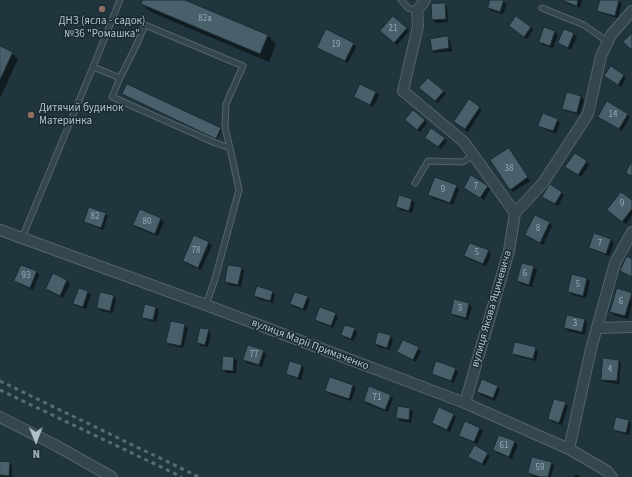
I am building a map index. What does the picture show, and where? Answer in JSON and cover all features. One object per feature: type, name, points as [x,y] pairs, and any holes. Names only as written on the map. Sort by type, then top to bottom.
[{"type":"street","points":[[425,0],[416,11],[418,26],[403,91],[464,142],[515,213],[543,183],[588,114],[601,56],[611,35],[632,11]]},
{"type":"street","name":"вулиця Якова Яциневича","points":[[465,403],[509,251],[515,213]]},
{"type":"street","name":"вулиця Марії Примаченко","points":[[0,230],[206,305],[465,403],[569,449],[607,471],[612,477]]},
{"type":"street","points":[[569,449],[591,349],[615,263],[632,232]]},
{"type":"street","points":[[598,328],[632,327]]},
{"type":"street","points":[[0,417],[55,444],[112,477]]},
{"type":"lane","points":[[22,238],[120,0]]},
{"type":"lane","points":[[401,0],[408,8],[416,11]]},
{"type":"lane","points":[[542,8],[584,25],[608,42]]},
{"type":"lane","points":[[206,305],[231,224],[239,190],[230,148],[225,128],[226,104],[243,66],[144,25],[136,48],[112,97],[230,148]]},
{"type":"lane","points":[[93,67],[120,78]]},
{"type":"lane","points":[[415,183],[428,161],[463,162],[473,155]]},
{"type":"building","points":[[143,0],[185,0],[268,35],[260,54],[141,4]]},
{"type":"building","points":[[490,0],[504,0],[500,12],[488,8]]},
{"type":"building","points":[[561,0],[578,0],[577,6]]},
{"type":"building","points":[[600,0],[619,0],[615,16],[597,11]]},
{"type":"building","points":[[445,3],[446,19],[432,20],[431,4]]},
{"type":"building","points":[[393,16],[407,28],[394,43],[380,31]]},
{"type":"building","points":[[516,16],[531,27],[524,37],[509,26]]},
{"type":"building","points":[[544,27],[555,31],[550,46],[539,42]]},
{"type":"building","points":[[326,29],[354,43],[345,61],[317,48]]},
{"type":"building","points":[[564,29],[574,33],[568,48],[558,43]]},
{"type":"building","points":[[632,33],[632,50],[623,42]]},
{"type":"building","points":[[448,36],[449,48],[432,51],[430,39]]},
{"type":"building","points":[[0,46],[13,52],[0,80]]},
{"type":"building","points":[[611,66],[624,75],[618,85],[604,76]]},
{"type":"building","points":[[428,78],[444,91],[435,101],[419,88]]},
{"type":"building","points":[[127,84],[221,128],[216,139],[122,94]]},
{"type":"building","points":[[360,84],[376,92],[370,105],[354,97]]},
{"type":"building","points":[[567,92],[581,96],[577,113],[562,109]]},
{"type":"building","points":[[469,99],[480,107],[465,129],[454,122]]},
{"type":"building","points":[[607,101],[628,114],[619,129],[598,117]]},
{"type":"building","points":[[413,110],[425,120],[417,130],[405,120]]},
{"type":"building","points":[[543,113],[558,119],[553,131],[538,126]]},
{"type":"building","points":[[431,128],[445,138],[438,147],[425,138]]},
{"type":"building","points":[[509,148],[528,177],[510,190],[490,160]]},
{"type":"building","points":[[575,153],[587,161],[578,175],[565,167]]},
{"type":"building","points":[[632,161],[632,176],[626,173]]},
{"type":"building","points":[[471,175],[488,186],[480,198],[464,188]]},
{"type":"building","points":[[435,177],[457,185],[450,203],[428,195]]},
{"type":"building","points":[[550,184],[562,192],[555,204],[542,197]]},
{"type":"building","points":[[621,192],[632,200],[632,209],[622,222],[607,210]]},
{"type":"building","points":[[399,195],[412,199],[409,211],[396,207]]},
{"type":"building","points":[[89,207],[106,213],[101,228],[84,222]]},
{"type":"building","points":[[140,209],[161,218],[155,234],[133,225]]},
{"type":"building","points":[[535,215],[550,222],[540,243],[525,235]]},
{"type":"building","points":[[594,233],[611,239],[606,254],[589,248]]},
{"type":"building","points":[[194,235],[209,242],[198,268],[183,261]]},
{"type":"building","points":[[470,243],[489,250],[483,264],[464,256]]},
{"type":"building","points":[[627,256],[632,259],[632,277],[620,271]]},
{"type":"building","points":[[522,263],[534,266],[529,285],[517,281]]},
{"type":"building","points":[[21,265],[37,271],[30,288],[14,281]]},
{"type":"building","points":[[228,265],[242,267],[238,285],[225,282]]},
{"type":"building","points":[[53,273],[67,280],[60,296],[46,289]]},
{"type":"building","points":[[572,274],[587,278],[583,296],[568,292]]},
{"type":"building","points":[[257,286],[273,291],[270,301],[254,296]]},
{"type":"building","points":[[79,288],[88,291],[83,307],[73,304]]},
{"type":"building","points":[[617,288],[632,293],[625,316],[610,312]]},
{"type":"building","points":[[100,292],[114,295],[110,311],[97,308]]},
{"type":"building","points":[[295,292],[308,296],[303,309],[290,304]]},
{"type":"building","points":[[454,299],[469,303],[466,318],[451,314]]},
{"type":"building","points":[[145,304],[156,307],[153,320],[142,318]]},
{"type":"building","points":[[320,307],[336,313],[331,326],[315,320]]},
{"type":"building","points":[[567,315],[585,319],[582,332],[564,328]]},
{"type":"building","points":[[171,321],[185,324],[181,346],[166,343]]},
{"type":"building","points":[[345,325],[355,328],[351,339],[341,335]]},
{"type":"building","points":[[200,328],[209,329],[205,345],[197,343]]},
{"type":"building","points":[[378,332],[391,335],[387,348],[375,344]]},
{"type":"building","points":[[403,340],[419,347],[413,360],[397,352]]},
{"type":"building","points":[[515,342],[536,347],[533,359],[512,354]]},
{"type":"building","points":[[248,345],[264,350],[259,365],[243,360]]},
{"type":"building","points":[[223,356],[234,357],[233,371],[222,370]]},
{"type":"building","points":[[603,358],[619,360],[617,381],[601,380]]},
{"type":"building","points":[[290,361],[302,365],[298,378],[286,374]]},
{"type":"building","points":[[436,361],[456,368],[451,381],[432,374]]},
{"type":"building","points":[[330,377],[353,385],[349,399],[325,391]]},
{"type":"building","points":[[482,379],[498,386],[493,398],[477,392]]},
{"type":"building","points":[[369,386],[391,395],[385,410],[364,401]]},
{"type":"building","points":[[554,399],[566,402],[559,423],[548,419]]},
{"type":"building","points":[[398,406],[410,408],[409,420],[396,418]]},
{"type":"building","points":[[439,407],[454,414],[447,430],[432,423]]},
{"type":"building","points":[[616,417],[629,420],[626,433],[613,430]]},
{"type":"building","points":[[465,421],[480,428],[474,442],[459,436]]},
{"type":"building","points":[[499,435],[515,441],[509,457],[493,450]]},
{"type":"building","points":[[475,445],[488,453],[482,464],[468,457]]},
{"type":"building","points":[[532,457],[552,462],[548,477],[540,477],[528,473]]},
{"type":"building","points":[[0,461],[10,462],[9,476],[0,475]]},
{"type":"railway","points":[[0,381],[199,477]]},
{"type":"railway","points":[[0,390],[182,477]]},
{"type":"place","name":"ДНЗ (ясла - садок) №36 \"Ромашка\"","points":[[102,9]]},
{"type":"place","name":"Дитячий будинок Материнка","points":[[31,115]]}]
